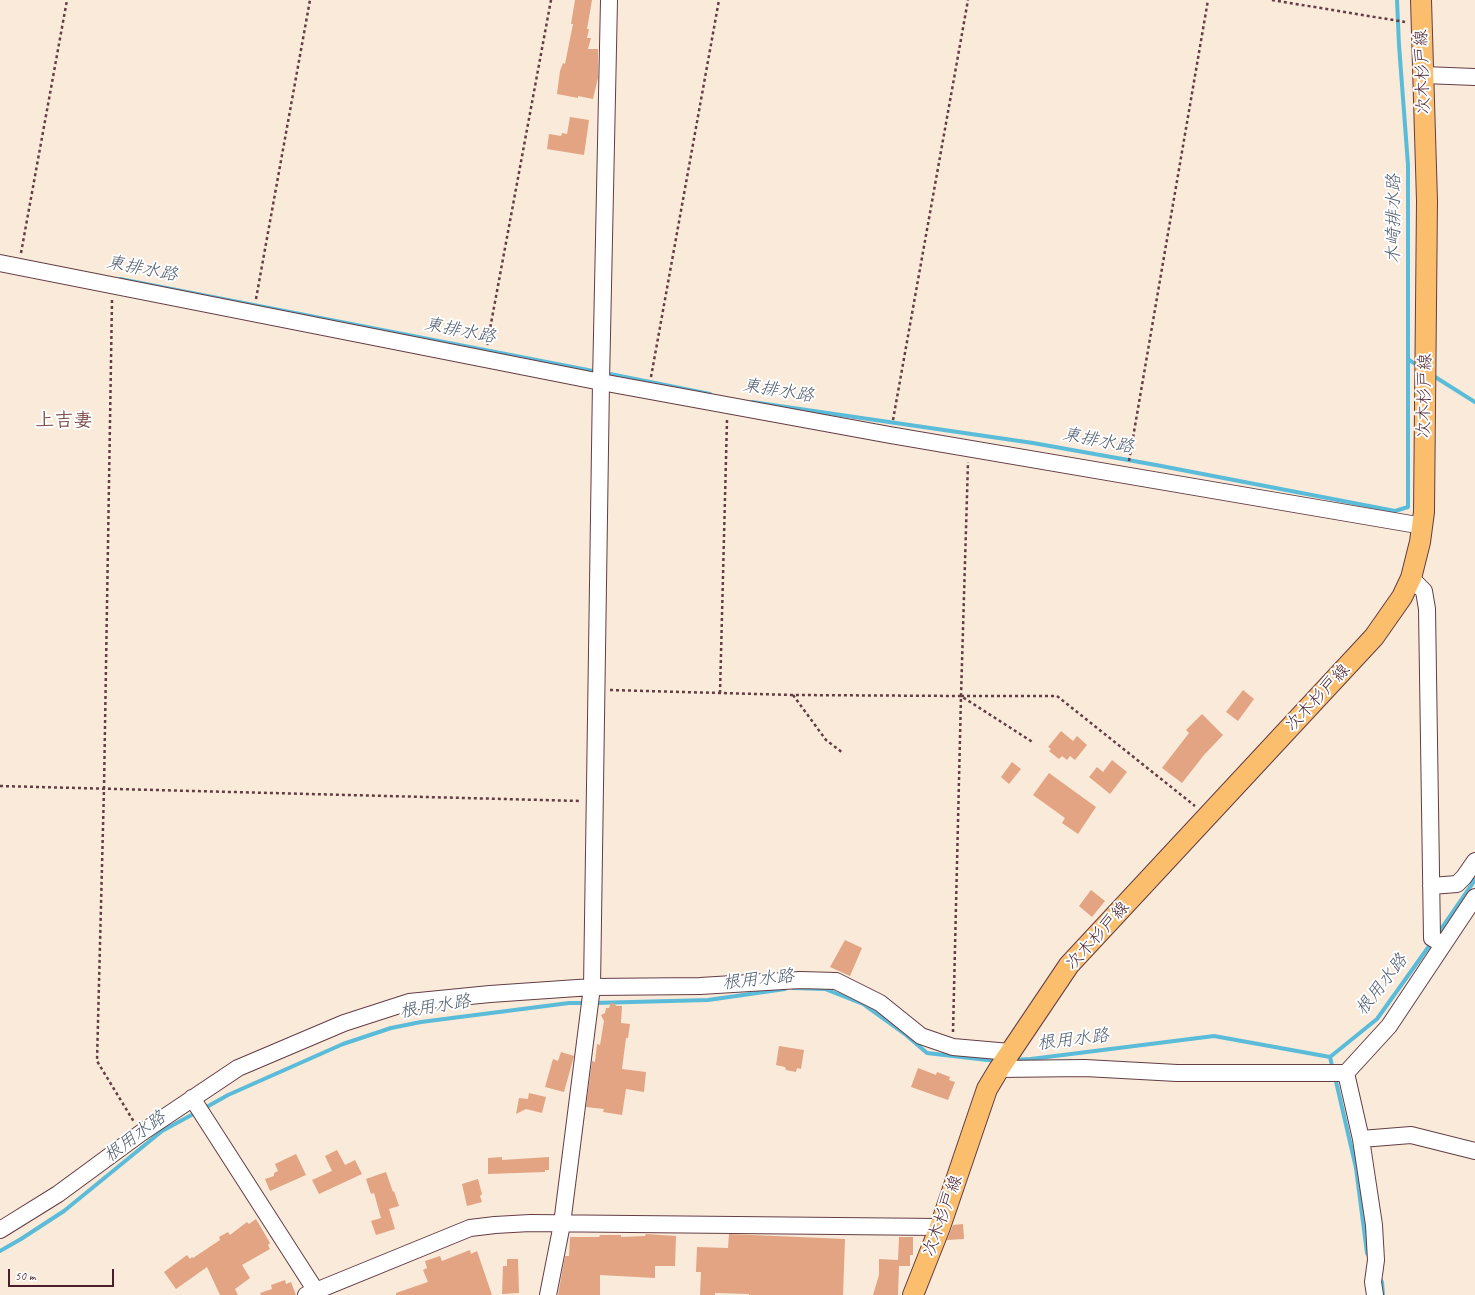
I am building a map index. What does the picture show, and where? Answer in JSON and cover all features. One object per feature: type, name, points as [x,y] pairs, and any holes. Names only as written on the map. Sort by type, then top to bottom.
[{"type":"main road","name":"次木杉戸線","points":[[913,1295],[940,1227],[987,1089],[1010,1052],[1069,965],[1374,637],[1402,597],[1411,578],[1423,526],[1427,201],[1421,0]]},
{"type":"street","points":[[548,1295],[562,1224],[592,987],[595,690],[609,0]]},
{"type":"street","points":[[1424,74],[1475,77]]},
{"type":"street","points":[[0,263],[649,391],[890,435],[968,447],[1423,526]]},
{"type":"street","points":[[1411,578],[1424,591],[1427,609],[1431,886],[1437,941]]},
{"type":"street","points":[[1431,886],[1457,884],[1475,861]]},
{"type":"street","points":[[999,1069],[1085,1068],[1177,1073],[1346,1074],[1388,1026],[1437,941],[1475,897]]},
{"type":"street","points":[[0,1230],[58,1194],[141,1133],[238,1068],[344,1023],[409,1002],[490,994],[592,987],[700,986],[800,980],[836,981],[880,1003],[921,1036],[953,1047],[1010,1052]]},
{"type":"street","points":[[1346,1074],[1361,1138],[1374,1225],[1376,1260],[1372,1291]]},
{"type":"street","points":[[192,1098],[311,1293],[470,1228],[495,1225],[530,1223],[940,1227]]},
{"type":"street","points":[[1361,1138],[1410,1135],[1475,1151]]},
{"type":"path","points":[[19,266],[67,0]]},
{"type":"path","points":[[253,313],[310,0]]},
{"type":"path","points":[[484,359],[552,0]]},
{"type":"path","points":[[649,391],[719,0]]},
{"type":"path","points":[[890,435],[968,0]]},
{"type":"path","points":[[1127,475],[1208,0]]},
{"type":"path","points":[[1272,0],[1421,25]]},
{"type":"path","points":[[112,285],[104,788],[97,1061],[141,1133]]},
{"type":"path","points":[[720,693],[728,405]]},
{"type":"path","points":[[953,1047],[968,447]]},
{"type":"path","points":[[595,690],[793,695],[1057,696],[1208,816]]},
{"type":"path","points":[[793,695],[826,740],[843,753]]},
{"type":"path","points":[[961,696],[1034,743]]},
{"type":"path","points":[[0,786],[594,802]]},
{"type":"building","points":[[575,0],[592,0],[587,29],[589,29],[587,38],[591,38],[588,49],[598,49],[598,78],[593,99],[557,94],[560,71],[563,63],[565,64],[573,24],[571,24]]},
{"type":"building","points":[[570,117],[589,120],[584,155],[547,149],[549,134],[561,136],[562,133],[567,134]]},
{"type":"building","points":[[1243,690],[1254,699],[1238,721],[1226,712]]},
{"type":"building","points":[[1202,714],[1223,735],[1204,755],[1182,783],[1162,768],[1189,733],[1186,730]]},
{"type":"building","points":[[1061,731],[1073,741],[1077,736],[1087,745],[1075,760],[1070,756],[1067,760],[1062,756],[1059,759],[1049,751],[1051,749],[1048,747]]},
{"type":"building","points":[[1112,760],[1127,772],[1110,794],[1089,777],[1097,767],[1103,772]]},
{"type":"building","points":[[1012,762],[1021,769],[1009,784],[1001,777]]},
{"type":"building","points":[[1049,773],[1096,807],[1078,834],[1062,823],[1065,818],[1033,795]]},
{"type":"building","points":[[1091,890],[1105,901],[1092,917],[1079,906]]},
{"type":"building","points":[[845,940],[862,948],[850,976],[830,967]]},
{"type":"building","points":[[611,1002],[617,1006],[622,1006],[621,1023],[630,1024],[628,1038],[626,1038],[622,1069],[646,1072],[644,1092],[626,1089],[622,1115],[603,1112],[604,1109],[586,1107],[592,1061],[595,1062],[597,1044],[600,1045],[604,1021],[601,1015],[605,1013],[606,1008],[609,1008]]},
{"type":"building","points":[[779,1046],[804,1050],[801,1069],[797,1068],[796,1072],[786,1070],[785,1067],[776,1065]]},
{"type":"building","points":[[561,1052],[574,1056],[564,1092],[545,1087],[553,1059],[558,1061]]},
{"type":"building","points":[[918,1068],[936,1075],[937,1072],[950,1077],[949,1080],[955,1082],[948,1100],[911,1087]]},
{"type":"building","points":[[529,1093],[546,1097],[542,1113],[526,1109],[516,1114],[519,1098],[528,1099]]},
{"type":"building","points":[[337,1150],[345,1165],[355,1160],[362,1174],[319,1194],[312,1180],[332,1171],[325,1156]]},
{"type":"building","points":[[296,1154],[306,1175],[270,1191],[265,1179],[274,1176],[274,1173],[278,1171],[275,1164]]},
{"type":"building","points":[[502,1157],[502,1160],[549,1157],[549,1170],[545,1170],[545,1172],[488,1174],[488,1158]]},
{"type":"building","points":[[386,1172],[399,1206],[389,1209],[395,1229],[376,1235],[371,1221],[381,1218],[374,1193],[371,1194],[366,1179]]},
{"type":"building","points":[[478,1179],[482,1194],[480,1196],[482,1202],[467,1206],[462,1184]]},
{"type":"building","points":[[256,1219],[270,1243],[268,1245],[270,1249],[242,1265],[250,1278],[235,1289],[238,1295],[220,1295],[207,1267],[176,1289],[164,1272],[187,1255],[190,1259],[192,1257],[193,1258],[220,1240],[219,1237],[228,1232],[230,1235],[247,1222],[249,1224]]},
{"type":"building","points":[[963,1224],[964,1239],[947,1240],[953,1225]]},
{"type":"building","points":[[646,1234],[676,1236],[675,1266],[655,1266],[655,1278],[600,1275],[600,1295],[558,1295],[565,1256],[569,1256],[570,1237],[621,1235],[621,1237],[645,1236]]},
{"type":"building","points":[[729,1234],[845,1239],[843,1295],[749,1295],[715,1293],[715,1295],[700,1295],[701,1272],[696,1272],[697,1247],[728,1248]]},
{"type":"building","points":[[899,1237],[913,1237],[913,1255],[910,1255],[910,1266],[899,1266],[898,1295],[873,1295],[879,1275],[879,1259],[898,1260]]},
{"type":"building","points":[[470,1250],[471,1254],[477,1251],[492,1295],[396,1295],[396,1293],[428,1282],[423,1270],[427,1268],[425,1261],[440,1256],[442,1261]]},
{"type":"building","points":[[507,1259],[518,1259],[519,1293],[502,1294],[503,1266],[507,1266]]},
{"type":"building","points":[[285,1280],[286,1284],[291,1282],[296,1295],[261,1295],[260,1293],[272,1289],[271,1285]]},
{"type":"waterway","name":"東排水路","points":[[752,402],[1033,443],[1395,511],[1408,507],[1408,165],[1397,0]]},
{"type":"waterway","name":"東排水路","points":[[120,279],[598,372]]},
{"type":"waterway","name":"木崎排水路","points":[[1408,359],[1419,367]]},
{"type":"waterway","name":"東排水路","points":[[605,373],[710,394]]},
{"type":"waterway","name":"木崎排水路","points":[[1432,375],[1475,402]]},
{"type":"waterway","name":"根用水路","points":[[1437,935],[1475,880]]},
{"type":"waterway","name":"根用水路","points":[[1013,1060],[1214,1036],[1330,1057],[1377,1019],[1432,942]]},
{"type":"waterway","name":"根用水路","points":[[793,988],[825,989],[863,1004],[906,1035],[927,1053],[999,1060]]},
{"type":"waterway","name":"根用水路","points":[[594,1003],[708,1000],[785,989]]},
{"type":"waterway","name":"根用水路","points":[[203,1109],[228,1095],[343,1044],[391,1028],[421,1022],[569,1003],[587,1003]]},
{"type":"waterway","points":[[1330,1057],[1333,1070]]},
{"type":"waterway","points":[[1335,1077],[1356,1168],[1367,1253],[1370,1258]]},
{"type":"waterway","name":"根用水路","points":[[0,1251],[64,1211],[162,1131],[197,1112]]},
{"type":"waterway","points":[[1379,1277],[1382,1282],[1383,1295]]},
{"type":"district","name":"上吉妻","points":[[64,421]]}]
